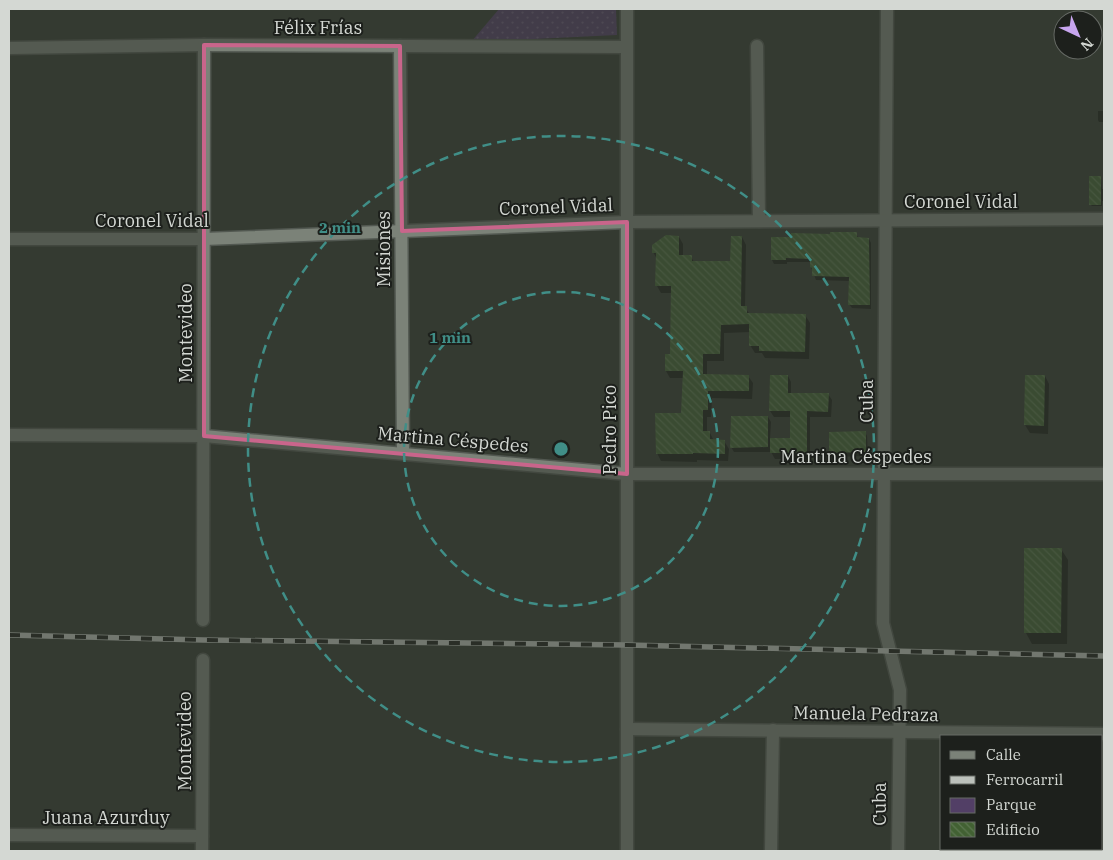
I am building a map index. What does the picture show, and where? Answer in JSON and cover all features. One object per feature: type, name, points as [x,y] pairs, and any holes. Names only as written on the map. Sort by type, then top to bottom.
[{"type":"street","name":"Pedro Pico","points":[[627,9],[627,851]]},
{"type":"street","name":"Cuba","points":[[887,9],[884,623],[900,690],[898,851]]},
{"type":"street","name":"Félix Frías","points":[[9,48],[204,45],[626,47]]},
{"type":"street","name":"Montevideo","points":[[203,620],[204,45]]},
{"type":"street","name":"Misiones","points":[[400,46],[403,452]]},
{"type":"street","points":[[757,46],[759,221]]},
{"type":"street","name":"Coronel Vidal","points":[[9,239],[204,239],[627,222],[1104,219]]},
{"type":"street","name":"Martina Céspedes","points":[[9,435],[204,436],[403,452],[627,474],[1104,474]]},
{"type":"street","name":"Montevideo","points":[[202,851],[203,660]]},
{"type":"street","name":"Manuela Pedraza","points":[[627,729],[1044,735],[1104,734]]},
{"type":"street","points":[[771,851],[773,730]]},
{"type":"street","name":"Juana Azurduy","points":[[9,835],[202,836]]},
{"type":"highlighted area","points":[[204,45],[400,46],[402,231],[627,222],[627,474],[204,436]]},
{"type":"green space","points":[[499,9],[616,9],[617,35],[471,42]]},
{"type":"building","points":[[1089,176],[1101,176],[1101,205],[1089,205]]},
{"type":"building","points":[[830,232],[857,232],[857,237],[869,238],[870,305],[848,305],[849,277],[812,276],[810,259],[786,258],[786,260],[771,260],[771,237],[791,237],[791,233],[830,234]]},
{"type":"building","points":[[666,235],[679,236],[679,255],[692,255],[692,261],[730,261],[731,236],[742,236],[741,306],[747,306],[747,313],[806,314],[805,352],[759,351],[759,346],[749,346],[749,324],[721,325],[720,354],[703,354],[703,374],[749,375],[749,391],[708,391],[708,410],[703,410],[703,431],[710,431],[710,439],[725,440],[725,454],[656,454],[655,413],[681,413],[683,371],[665,371],[665,354],[670,354],[671,286],[655,286],[656,253],[652,253],[652,245]]},
{"type":"building","points":[[770,375],[788,375],[788,393],[829,393],[828,412],[807,411],[807,453],[770,453],[770,438],[790,438],[790,411],[769,411]]},
{"type":"building","points":[[1025,375],[1045,375],[1044,426],[1024,425]]},
{"type":"building","points":[[731,416],[768,416],[768,447],[730,448]]},
{"type":"building","points":[[866,431],[866,452],[829,453],[829,432]]},
{"type":"building","points":[[1024,548],[1062,548],[1061,633],[1024,633]]},
{"type":"railway","points":[[9,635],[203,640],[627,645],[1104,656]]}]
